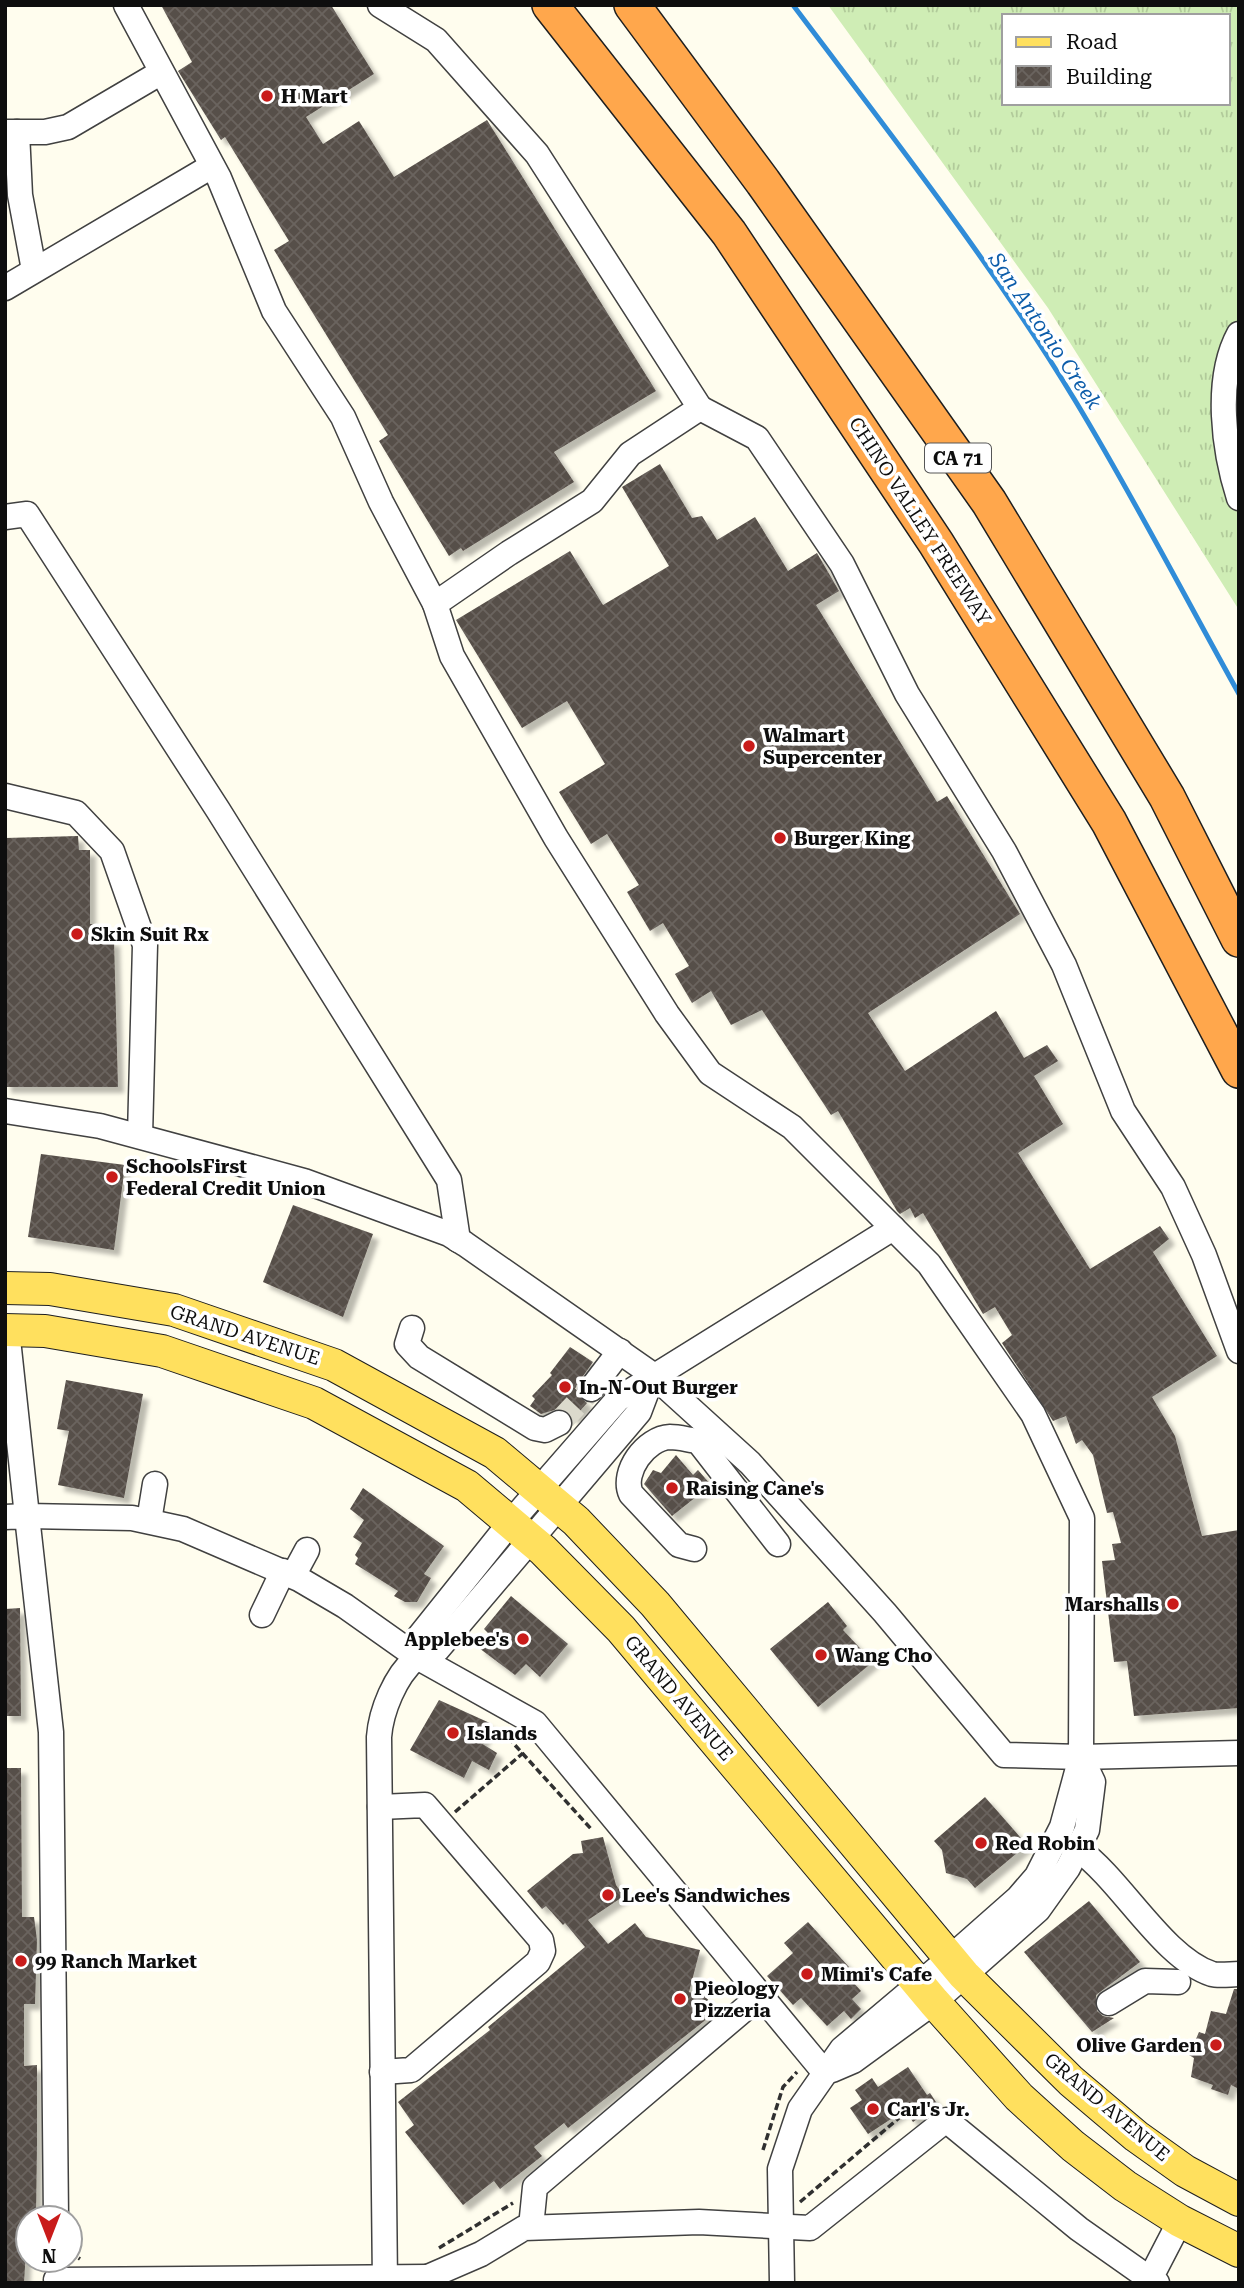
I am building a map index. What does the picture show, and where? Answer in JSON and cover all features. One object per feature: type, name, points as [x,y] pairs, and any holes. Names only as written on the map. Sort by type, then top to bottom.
[{"type":"highway","name":"CHINO VALLEY FREEWAY","points":[[550,5],[729,233],[936,542],[1109,822],[1239,1070]]},
{"type":"highway","name":"CA 71","points":[[632,5],[771,193],[989,502],[1167,797],[1239,939]]},
{"type":"main road","name":"GRAND AVENUE","points":[[5,1288],[50,1289],[174,1310],[334,1365],[495,1453],[549,1499],[655,1604],[957,1966],[1071,2081],[1136,2136],[1185,2171],[1239,2200]]},
{"type":"main road","name":"GRAND AVENUE","points":[[6,1330],[45,1331],[162,1350],[314,1403],[467,1486],[520,1532],[621,1629],[926,1993],[1019,2096],[1125,2186],[1180,2221],[1239,2250]]},
{"type":"lane","points":[[126,5],[212,166],[274,311],[343,417],[381,502],[435,604],[452,656],[556,838],[667,1014],[710,1073],[792,1127],[929,1264],[1033,1415],[1082,1518],[1081,1757],[1062,1827],[1037,1876],[957,1966]]},
{"type":"lane","points":[[380,5],[436,40],[537,154],[700,408],[757,438],[842,564],[907,694],[1004,851],[1064,965],[1123,1111],[1173,1187],[1199,1244],[1239,1351]]},
{"type":"lane","points":[[34,270],[11,132],[45,132],[68,127],[160,73]]},
{"type":"lane","points":[[5,288],[212,166]]},
{"type":"lane","points":[[1239,334],[1228,365],[1225,411],[1227,460],[1239,498]]},
{"type":"lane","points":[[435,604],[592,501],[630,454],[700,408]]},
{"type":"lane","points":[[5,517],[27,514],[218,810],[449,1180],[458,1240]]},
{"type":"lane","points":[[5,796],[76,813],[112,851],[145,945],[141,1136]]},
{"type":"lane","points":[[5,1111],[100,1126],[309,1182],[458,1240],[534,1289],[653,1375],[750,1463],[885,1613],[1004,1755],[1081,1757],[1239,1753]]},
{"type":"lane","points":[[385,2280],[381,1714],[406,1670],[417,1657],[418,1638],[549,1499],[618,1399],[893,1228]]},
{"type":"lane","points":[[412,1328],[407,1344],[419,1357],[535,1428],[545,1430],[559,1423]]},
{"type":"lane","points":[[6,1330],[16,1517],[51,1732],[56,2204]]},
{"type":"lane","points":[[591,1389],[620,1351]]},
{"type":"lane","points":[[694,1549],[679,1545],[631,1494],[627,1485],[628,1475],[654,1441],[669,1437],[698,1441],[778,1544]]},
{"type":"lane","points":[[149,1521],[155,1484]]},
{"type":"lane","points":[[16,1517],[149,1521],[183,1529],[288,1574],[345,1606],[417,1657],[535,1723],[825,2073]]},
{"type":"lane","points":[[262,1615],[307,1550]]},
{"type":"lane","points":[[782,2283],[780,2169],[800,2109],[842,2049],[926,1993],[957,1966],[1038,1910],[1079,1850],[1087,1830],[1093,1782],[1081,1757]]},
{"type":"lane","points":[[380,1807],[425,1805],[541,1940],[543,1951],[538,1962],[411,2070],[382,2072]]},
{"type":"lane","points":[[1079,1850],[1103,1867],[1144,1918],[1181,1954],[1213,1975],[1239,1973]]},
{"type":"lane","points":[[1109,2003],[1145,1981],[1178,1982]]},
{"type":"lane","points":[[531,2227],[535,2187],[761,1996]]},
{"type":"lane","points":[[56,2274],[428,2280],[481,2254],[524,2228],[531,2227],[699,2222],[782,2216],[810,2228],[946,2120],[1079,2229],[1152,2281],[1180,2221]]},
{"type":"path","points":[[496,1721],[507,1727],[504,1733],[592,1829]]},
{"type":"path","points":[[450,1815],[523,1752]]},
{"type":"path","points":[[782,2216],[899,2118]]},
{"type":"green space","points":[[828,5],[1239,5],[1239,610],[1048,308]]},
{"type":"building","points":[[161,5],[331,5],[374,74],[306,117],[323,144],[359,121],[394,177],[487,120],[656,391],[554,452],[574,482],[463,551],[461,548],[449,556],[379,441],[388,435],[274,250],[289,241],[225,137],[221,140],[178,71],[192,62]]},
{"type":"building","name":"Walmart Supercenter","points":[[660,464],[692,518],[702,516],[717,540],[755,517],[788,571],[817,553],[839,591],[816,605],[937,802],[947,796],[1020,914],[868,1013],[905,1071],[996,1011],[1024,1058],[1047,1045],[1058,1061],[1034,1076],[1063,1124],[1018,1153],[1090,1269],[1160,1226],[1169,1239],[1153,1252],[1217,1356],[1152,1397],[1175,1436],[1202,1536],[1239,1530],[1239,1708],[1134,1716],[1127,1661],[1114,1662],[1102,1561],[1115,1560],[1112,1544],[1121,1543],[1113,1512],[1107,1513],[1093,1455],[1082,1440],[1076,1444],[1066,1416],[1053,1421],[1002,1343],[1012,1335],[995,1307],[983,1314],[923,1213],[915,1218],[910,1208],[900,1214],[897,1211],[838,1111],[831,1115],[762,1010],[731,1025],[711,991],[692,1003],[675,974],[689,966],[663,923],[650,931],[627,892],[639,885],[607,834],[591,844],[559,792],[605,764],[567,701],[522,728],[456,620],[570,551],[603,605],[669,566],[622,487]]},
{"type":"building","points":[[78,836],[79,850],[90,850],[90,924],[105,924],[107,940],[114,940],[118,1087],[5,1087],[5,838]]},
{"type":"building","points":[[41,1154],[125,1165],[114,1250],[28,1237]]},
{"type":"building","points":[[293,1205],[373,1234],[343,1317],[263,1282]]},
{"type":"building","name":"In-N-Out Burger","points":[[570,1347],[593,1362],[576,1386],[578,1395],[587,1403],[573,1419],[568,1411],[561,1408],[541,1414],[530,1406],[535,1399],[532,1396],[552,1375],[550,1373]]},
{"type":"building","points":[[66,1380],[143,1394],[124,1498],[58,1485],[69,1431],[57,1429]]},
{"type":"building","name":"Raising Cane's","points":[[676,1455],[693,1475],[698,1470],[711,1485],[672,1516],[644,1484],[653,1470],[661,1473]]},
{"type":"building","points":[[363,1488],[444,1546],[424,1574],[431,1578],[417,1602],[405,1602],[394,1596],[398,1591],[355,1564],[358,1558],[355,1555],[362,1543],[353,1537],[364,1520],[350,1509]]},
{"type":"building","name":"Applebee's","points":[[511,1596],[568,1644],[540,1677],[526,1664],[515,1675],[479,1648],[488,1633],[484,1629]]},
{"type":"building","name":"Wang Cho","points":[[828,1602],[847,1626],[843,1630],[873,1662],[818,1707],[770,1649]]},
{"type":"building","points":[[20,1608],[21,1716],[5,1716],[5,1609]]},
{"type":"building","name":"Islands","points":[[439,1700],[492,1724],[481,1743],[497,1753],[489,1770],[472,1761],[464,1778],[410,1750]]},
{"type":"building","points":[[5,1768],[21,1768],[22,1917],[34,1917],[37,1940],[35,2004],[24,2004],[24,2066],[37,2065],[36,2204],[14,2204],[14,2274],[25,2274],[24,2283],[5,2283]]},
{"type":"building","name":"Red Robin","points":[[985,1797],[1027,1845],[975,1888],[967,1879],[946,1873],[942,1850],[934,1841]]},
{"type":"building","points":[[603,1837],[616,1885],[624,1896],[588,1920],[608,1944],[635,1923],[646,1937],[700,1950],[689,1992],[705,1996],[717,2011],[568,2128],[564,2123],[534,2147],[542,2156],[500,2189],[494,2181],[463,2205],[405,2132],[414,2125],[398,2102],[490,2030],[488,2027],[585,1947],[565,1923],[563,1925],[546,1906],[542,1909],[527,1891],[573,1854],[583,1853],[581,1841]]},
{"type":"building","points":[[1089,1901],[1140,1962],[1096,1995],[1097,2011],[1103,2016],[1114,2018],[1092,2032],[1024,1952]]},
{"type":"building","name":"Mimi's Cafe","points":[[808,1922],[849,1967],[844,1972],[861,1991],[852,1999],[861,2009],[851,2019],[844,2011],[827,2026],[801,1998],[793,2005],[767,1976],[793,1953],[784,1943]]},
{"type":"building","name":"Olive Garden","points":[[1234,1989],[1239,1989],[1239,2089],[1231,2085],[1228,2095],[1211,2089],[1213,2085],[1191,2077],[1194,2058],[1189,2055],[1199,2032],[1205,2034],[1211,2011],[1226,2014]]},
{"type":"building","points":[[908,2067],[927,2095],[930,2093],[938,2105],[913,2122],[905,2110],[868,2134],[850,2108],[862,2100],[855,2090],[872,2078],[878,2087]]},
{"type":"waterway","name":"San Antonio Creek","points":[[793,5],[940,200],[1044,350],[1118,474],[1239,694]]},
{"type":"tunnel","points":[[559,1423],[591,1389]]},
{"type":"place","name":"H Mart","points":[[267,96]]},
{"type":"place","name":"Walmart Supercenter","points":[[749,746]]},
{"type":"place","name":"Burger King","points":[[780,838]]},
{"type":"place","name":"Skin Suit Rx","points":[[77,934]]},
{"type":"place","name":"SchoolsFirst Federal Credit Union","points":[[112,1177]]},
{"type":"place","name":"In-N-Out Burger","points":[[565,1387]]},
{"type":"place","name":"Raising Cane's","points":[[672,1488]]},
{"type":"place","name":"Marshalls","points":[[1173,1604]]},
{"type":"place","name":"Applebee's","points":[[523,1639]]},
{"type":"place","name":"Wang Cho","points":[[821,1655]]},
{"type":"place","name":"Islands","points":[[453,1733]]},
{"type":"place","name":"Red Robin","points":[[981,1843]]},
{"type":"place","name":"Lee's Sandwiches","points":[[608,1895]]},
{"type":"place","name":"99 Ranch Market","points":[[21,1961]]},
{"type":"place","name":"Mimi's Cafe","points":[[807,1974]]},
{"type":"place","name":"Pieology Pizzeria","points":[[680,1999]]},
{"type":"place","name":"Olive Garden","points":[[1216,2045]]},
{"type":"place","name":"Carl's Jr.","points":[[873,2109]]}]
